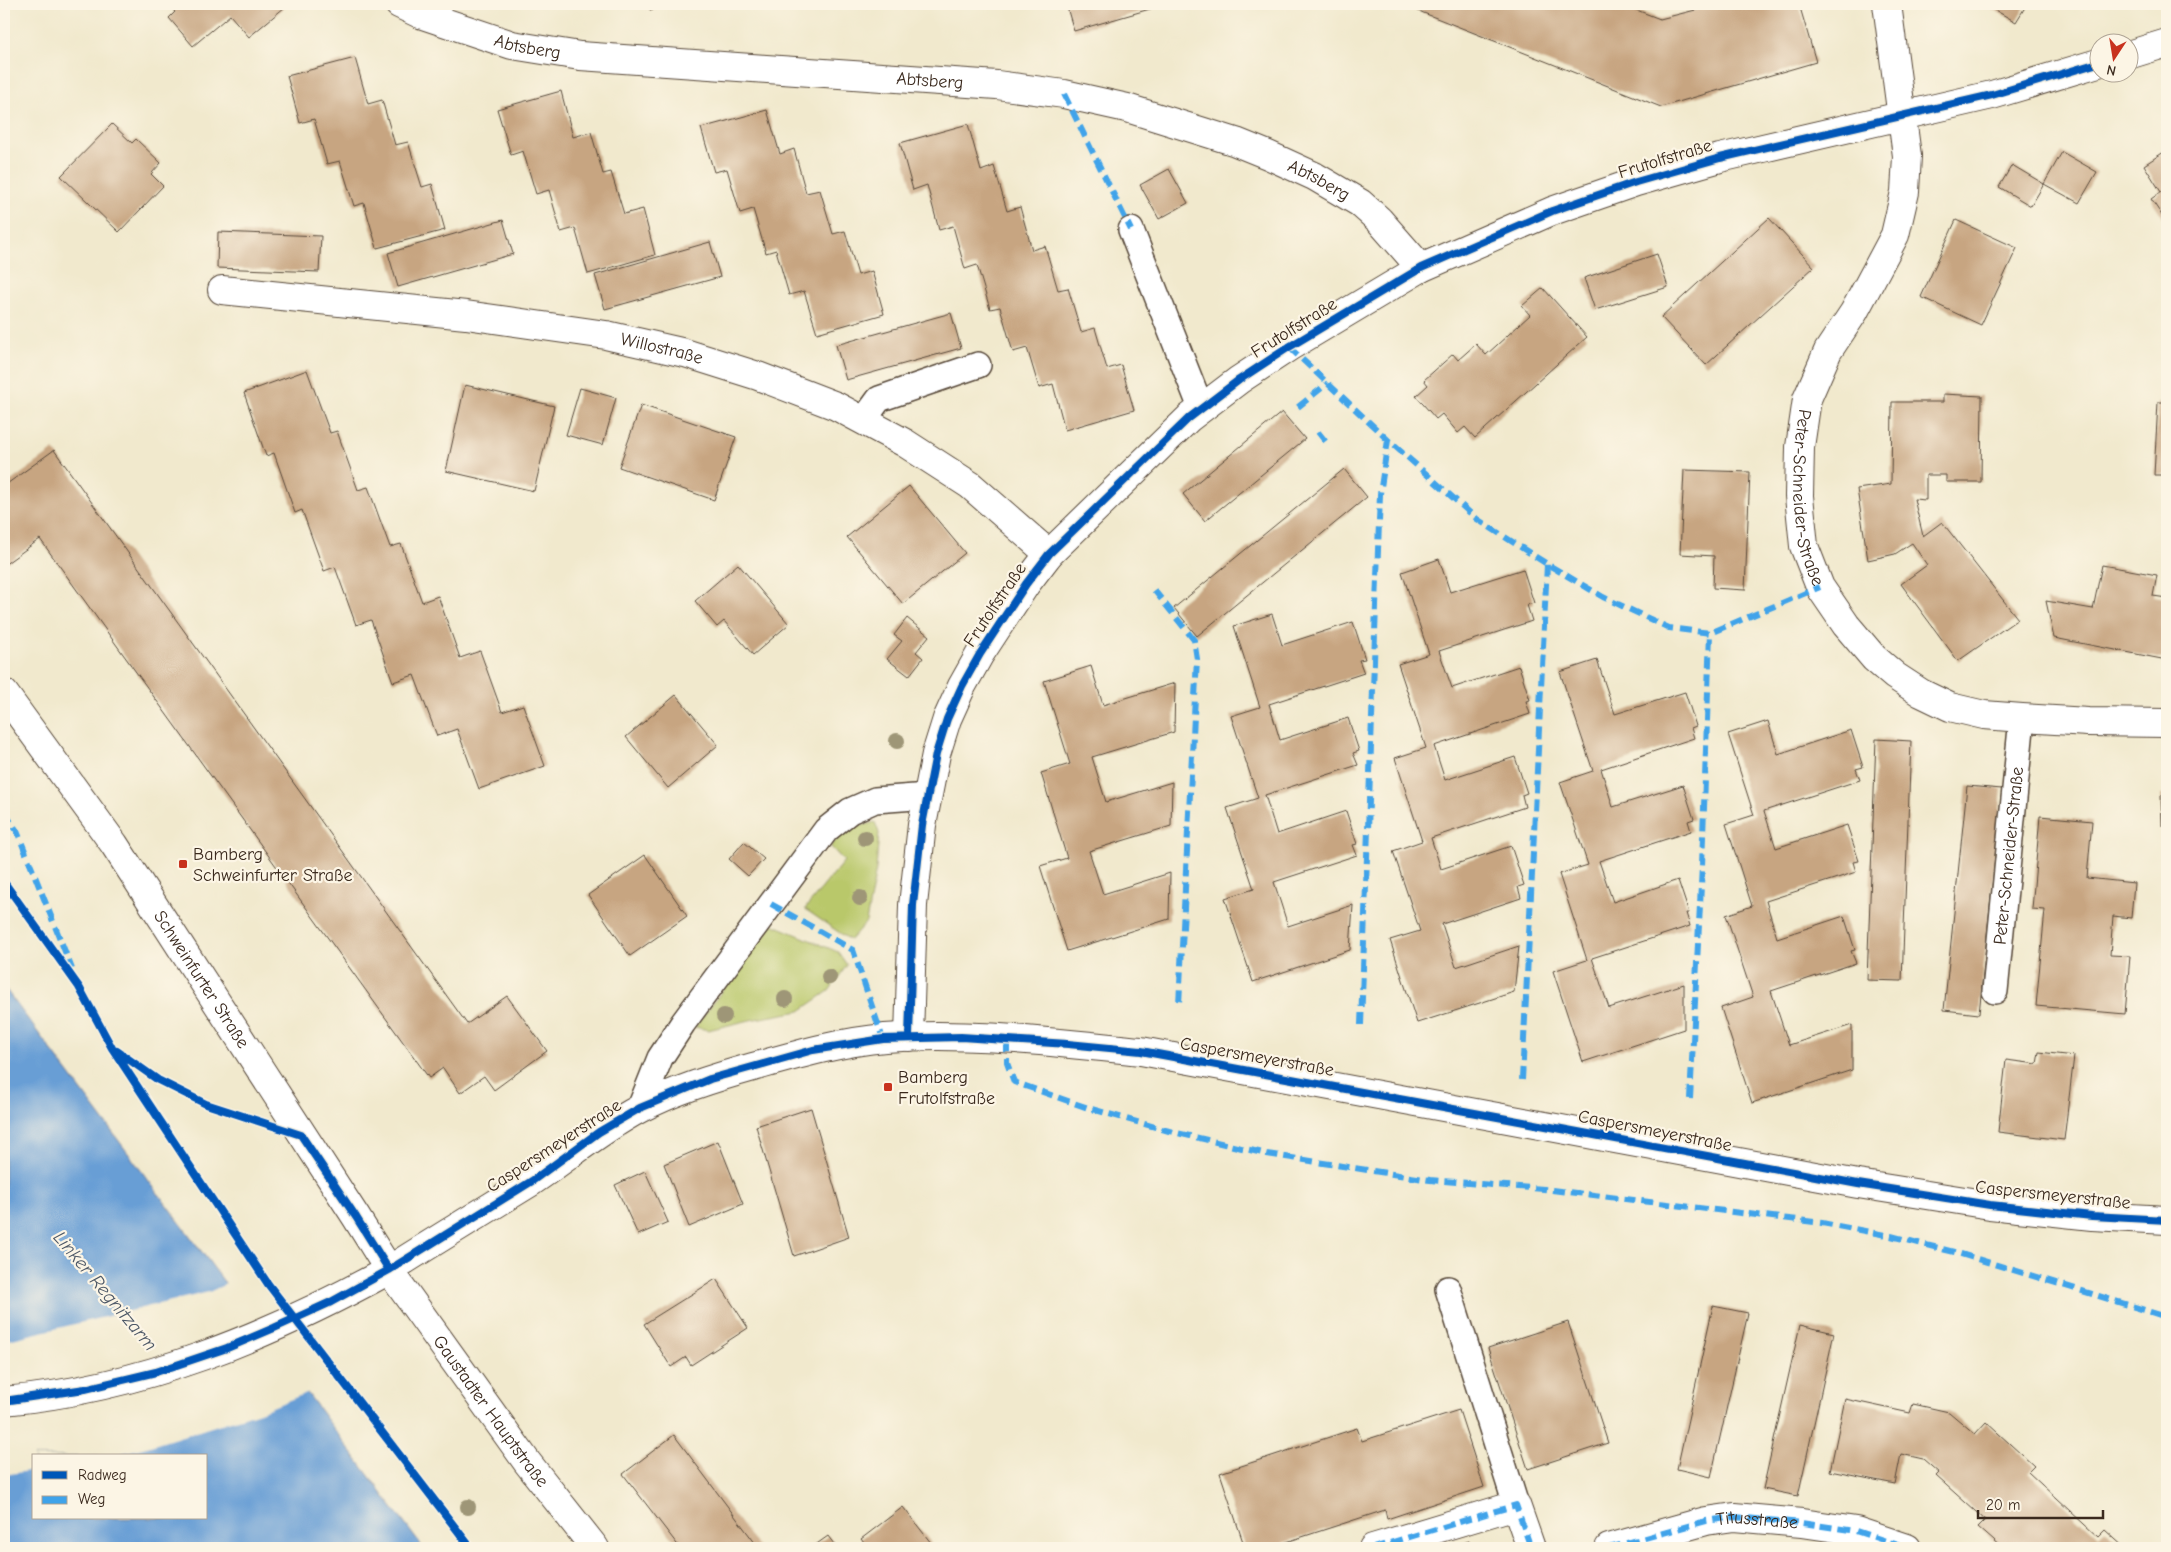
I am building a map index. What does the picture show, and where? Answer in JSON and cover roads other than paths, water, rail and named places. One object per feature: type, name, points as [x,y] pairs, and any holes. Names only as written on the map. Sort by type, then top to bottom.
[{"type":"street","name":"Abtsberg","points":[[399,4],[420,14],[512,45],[580,56],[997,85],[1064,94],[1127,108],[1236,142],[1314,176],[1360,203],[1379,220],[1421,268]]},
{"type":"street","name":"Peter-Schneider-Straße","points":[[1887,4],[1907,156],[1905,192],[1895,235],[1854,312],[1828,351],[1807,399],[1800,447],[1799,496],[1804,546],[1820,587],[1846,625],[1874,658],[1895,676],[1921,693],[1950,707],[1984,715],[2088,722],[2167,724]]},
{"type":"street","points":[[2138,52],[2167,43]]},
{"type":"street","name":"Frutolfstraße","points":[[909,1037],[913,905],[928,796],[936,754],[947,719],[962,686],[980,654],[1003,617],[1049,554],[1188,418],[1289,347],[1421,268],[1552,212],[1636,182],[1720,158],[1992,95],[2088,66]]},
{"type":"street","name":"Willostraße","points":[[222,290],[466,315],[606,335],[685,353],[758,376],[836,406],[905,443],[970,485],[1049,554]]},
{"type":"street","name":"Schweinfurter Straße","points":[[4,693],[114,844],[389,1270]]},
{"type":"street","name":"Caspersmeyerstraße","points":[[4,1401],[85,1389],[156,1372],[227,1348],[331,1302],[389,1270],[532,1181],[599,1132],[640,1108],[710,1079],[813,1050],[883,1038],[961,1037],[1059,1043],[1141,1051],[1858,1184],[1990,1205],[2092,1216],[2167,1220]]},
{"type":"street","name":"Gaustadter Hauptstraße","points":[[389,1270],[527,1462],[595,1548]]},
{"type":"street","points":[[1372,1548],[1516,1505],[1531,1548]]},
{"type":"street","name":"Titusstraße","points":[[1609,1548],[1706,1521],[1734,1517],[1802,1523],[1856,1531],[1907,1548]]},
{"type":"lane","points":[[1131,230],[1201,408]]},
{"type":"lane","points":[[863,421],[879,399],[978,365]]},
{"type":"lane","name":"Peter-Schneider-Straße","points":[[1995,991],[2022,718]]},
{"type":"lane","points":[[640,1108],[660,1058],[683,1023],[826,830],[850,811],[875,800],[928,796]]},
{"type":"lane","points":[[1448,1289],[1516,1505]]},
{"type":"water","name":"Linker Regnitzarm","points":[[4,987],[423,1548],[4,1548]]},
{"type":"place","name":"Bamberg Schweinfurter Straße","points":[[183,864]]},
{"type":"place","name":"Bamberg Frutolfstraße","points":[[888,1087]]}]
